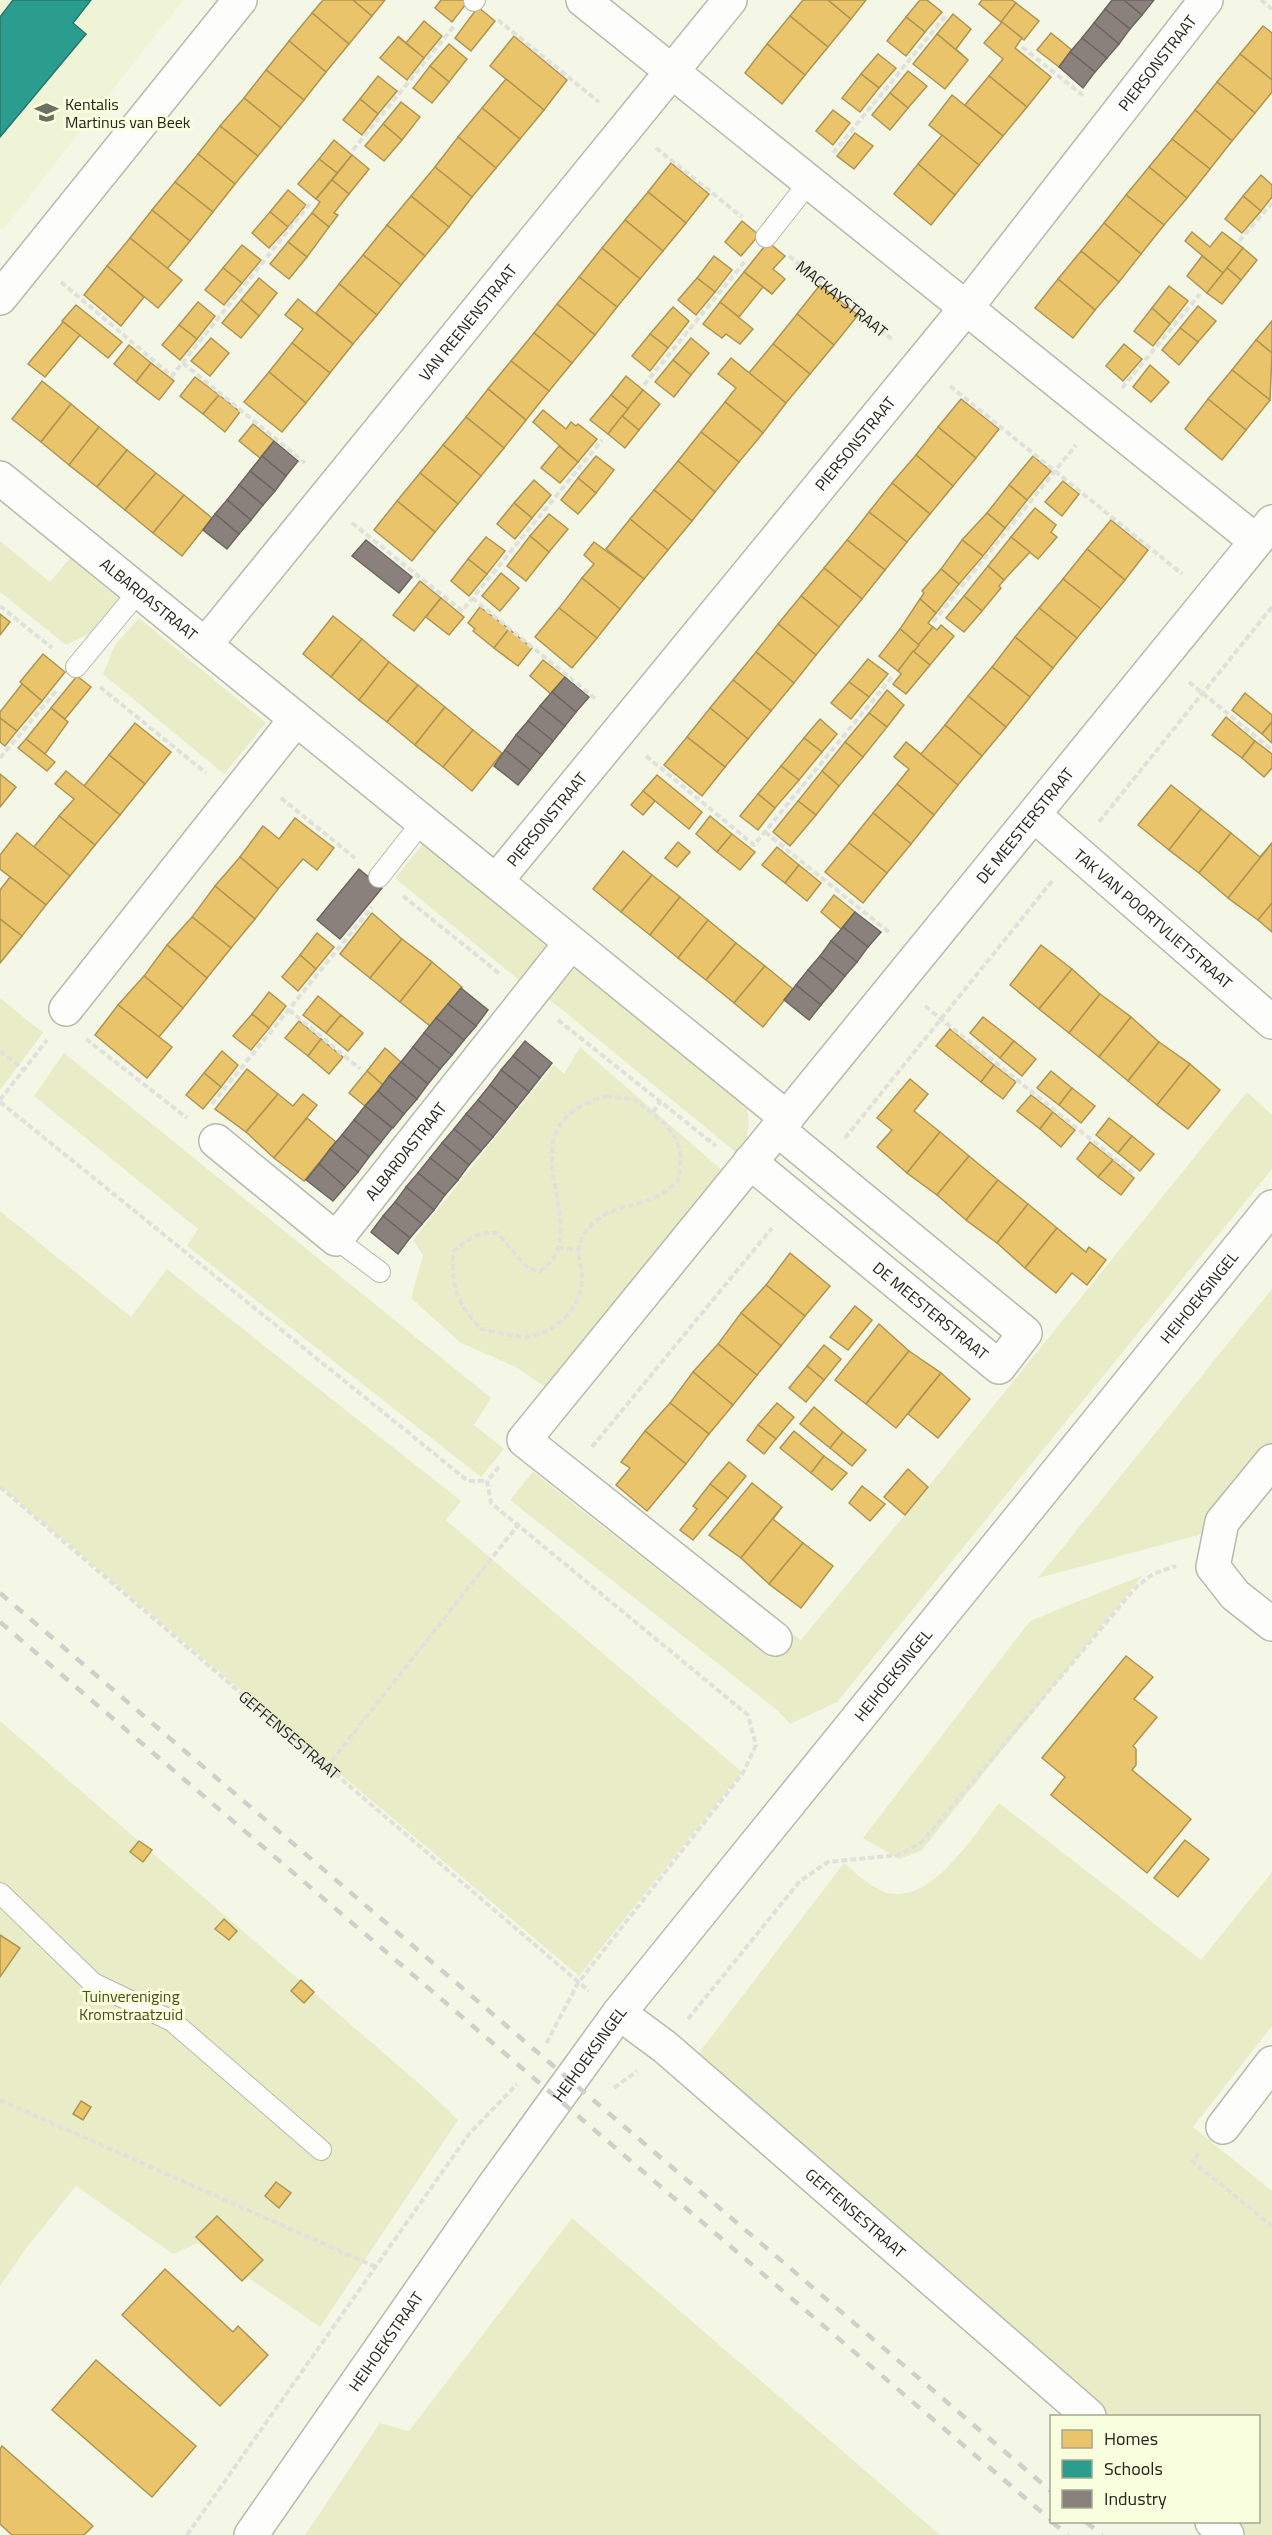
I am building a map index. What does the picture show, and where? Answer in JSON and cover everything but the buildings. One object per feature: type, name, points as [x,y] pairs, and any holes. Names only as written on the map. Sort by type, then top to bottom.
[{"type":"street","points":[[0,298],[240,0]]},
{"type":"street","points":[[584,0],[1100,415],[1264,531]]},
{"type":"street","name":"VAN REENENSTRAAT","points":[[205,645],[730,0]]},
{"type":"street","name":"PIERSONSTRAAT","points":[[496,881],[966,308],[1206,0]]},
{"type":"street","name":"ALBARDASTRAAT","points":[[0,479],[496,881],[782,1124]]},
{"type":"street","name":"DE MEESTERSTRAAT","points":[[524,1440],[1264,531]]},
{"type":"street","points":[[67,1025],[234,796],[296,719]]},
{"type":"street","name":"TAK VAN POORTVLIETSTRAAT","points":[[1034,815],[1074,853],[1272,1022]]},
{"type":"street","name":"ALBARDASTRAAT","points":[[336,1239],[571,943]]},
{"type":"street","name":"DE MEESTERSTRAAT","points":[[750,1162],[999,1366],[1025,1333],[822,1167],[782,1124]]},
{"type":"street","points":[[206,1133],[336,1239]]},
{"type":"street","name":"HEIHOEKSINGEL","points":[[521,2148],[619,2013],[1272,1207]]},
{"type":"street","points":[[524,1440],[775,1640]]},
{"type":"street","points":[[1272,1461],[1222,1522],[1214,1559],[1235,1595],[1272,1624]]},
{"type":"street","name":"GEFFENSESTRAAT","points":[[619,2013],[665,2047],[1088,2415]]},
{"type":"street","points":[[1223,2127],[1272,2063]]},
{"type":"street","name":"HEIHOEKSTRAAT","points":[[251,2535],[521,2148]]},
{"type":"street","points":[[1213,2523],[1227,2535]]},
{"type":"lane","points":[[766,237],[810,181]]},
{"type":"lane","points":[[76,667],[139,591]]},
{"type":"lane","points":[[379,877],[422,822]]},
{"type":"lane","points":[[336,1239],[380,1272]]},
{"type":"lane","points":[[0,1893],[93,1983],[172,2021],[321,2150]]},
{"type":"path","points":[[353,150],[475,0]]},
{"type":"path","name":"MACKAYSTRAAT","points":[[475,0],[1211,597]]},
{"type":"path","points":[[1261,0],[1272,9]]},
{"type":"path","points":[[810,181],[947,14]]},
{"type":"path","points":[[1022,46],[1113,120]]},
{"type":"path","points":[[32,258],[172,376],[311,202]]},
{"type":"path","points":[[1239,241],[1272,202]]},
{"type":"path","points":[[644,385],[766,237]]},
{"type":"path","points":[[933,622],[1200,294]]},
{"type":"path","points":[[183,363],[462,611],[602,440]]},
{"type":"path","points":[[472,598],[754,845],[892,677]]},
{"type":"path","points":[[0,606],[234,796]]},
{"type":"path","points":[[822,1167],[1272,607]]},
{"type":"path","points":[[1161,659],[1272,750]]},
{"type":"path","points":[[0,758],[76,667]]},
{"type":"path","points":[[765,832],[918,956]]},
{"type":"path","points":[[376,903],[289,1010],[206,1133],[67,1025],[24,1070],[0,1101],[468,1481],[487,1481],[524,1440]]},
{"type":"path","points":[[896,983],[1135,1175]]},
{"type":"path","points":[[289,1010],[360,1069]]},
{"type":"path","points":[[0,1051],[24,1070]]},
{"type":"path","points":[[606,1096],[635,1100],[653,1112],[677,1140],[681,1157],[678,1181],[658,1197],[618,1207],[600,1217],[585,1232],[579,1251],[582,1282],[575,1303],[560,1324],[530,1337],[481,1329],[462,1308],[453,1282],[453,1252],[467,1240],[484,1232],[497,1233],[528,1268],[540,1271],[550,1264],[558,1247],[559,1202],[550,1162],[551,1143],[566,1117],[584,1102],[606,1096]]},
{"type":"path","points":[[653,1112],[660,1102]]},
{"type":"path","points":[[568,1475],[796,1199]]},
{"type":"path","points":[[558,1247],[579,1251]]},
{"type":"path","points":[[487,1481],[491,1503],[748,1715],[756,1745],[743,1773],[578,1983],[545,2046]]},
{"type":"path","name":"GEFFENSESTRAAT","points":[[0,1487],[578,1983]]},
{"type":"path","points":[[326,1768],[518,1526]]},
{"type":"path","points":[[665,2047],[800,1881],[828,1862],[898,1855],[922,1842],[1136,1587],[1153,1574],[1214,1559]]},
{"type":"path","points":[[187,2535],[469,2134],[522,2079]]},
{"type":"path","points":[[0,2100],[376,2267]]},
{"type":"path","points":[[1223,2127],[1192,2162],[1272,2226]]},
{"type":"shaded area","name":"Kentalis Martinus van Beek","points":[[0,0],[183,0],[3,230],[0,227]]},
{"type":"green space","points":[[0,541],[50,582],[70,558],[120,600],[93,632],[66,645],[0,592]]},
{"type":"green space","points":[[139,618],[266,723],[224,774],[103,674],[115,645]]},
{"type":"green space","points":[[424,843],[550,947],[520,981],[395,878]]},
{"type":"green space","points":[[577,966],[747,1109],[749,1122],[747,1133],[738,1154],[549,999]]},
{"type":"green space","points":[[0,998],[43,1033],[0,1090]]},
{"type":"green space","points":[[580,1047],[723,1171],[547,1388],[516,1367],[461,1343],[411,1298],[423,1255],[413,1240],[554,1065],[564,1074]]},
{"type":"green space","points":[[64,1053],[491,1398],[474,1425],[504,1449],[481,1477],[187,1246],[198,1229],[34,1096]]},
{"type":"green space","points":[[1247,1092],[1272,1115],[1272,1169],[837,1702],[790,1724],[777,1710],[510,1500],[533,1472],[770,1658],[790,1632],[801,1640],[928,1487]]},
{"type":"green space","points":[[0,1211],[131,1317],[167,1269],[461,1501],[446,1520],[742,1772],[579,1976],[0,1486]]},
{"type":"green space","points":[[1272,1289],[1272,1445],[1199,1535],[1038,1578]]},
{"type":"green space","points":[[1143,1575],[921,1851],[899,1859],[863,1838],[1030,1621]]},
{"type":"green space","name":"Tuinvereniging Kromstraatzuid","points":[[0,1721],[431,2094],[458,2120],[320,2327],[198,2243],[173,2254],[76,2186],[24,2251],[0,2286]]},
{"type":"green space","points":[[999,1803],[1201,1960],[1272,1872],[1272,2026],[1193,2127],[1272,2191],[1272,2535],[1244,2535],[1230,2523],[1260,2523],[1260,2415],[1105,2415],[692,2062],[844,1863],[879,1890],[902,1894],[919,1889],[935,1878],[965,1848]]},
{"type":"green space","points":[[572,2218],[940,2535],[305,2535],[380,2423],[409,2431]]},
{"type":"railway","points":[[0,1593],[1050,2490]]},
{"type":"railway","points":[[0,1622],[1050,2519]]},
{"type":"railway","points":[[1053,2523],[1068,2535]]},
{"type":"railway","points":[[1087,2523],[1102,2535]]},
{"type":"place","name":"Kentalis Martinus van Beek","points":[[47,113]]}]
